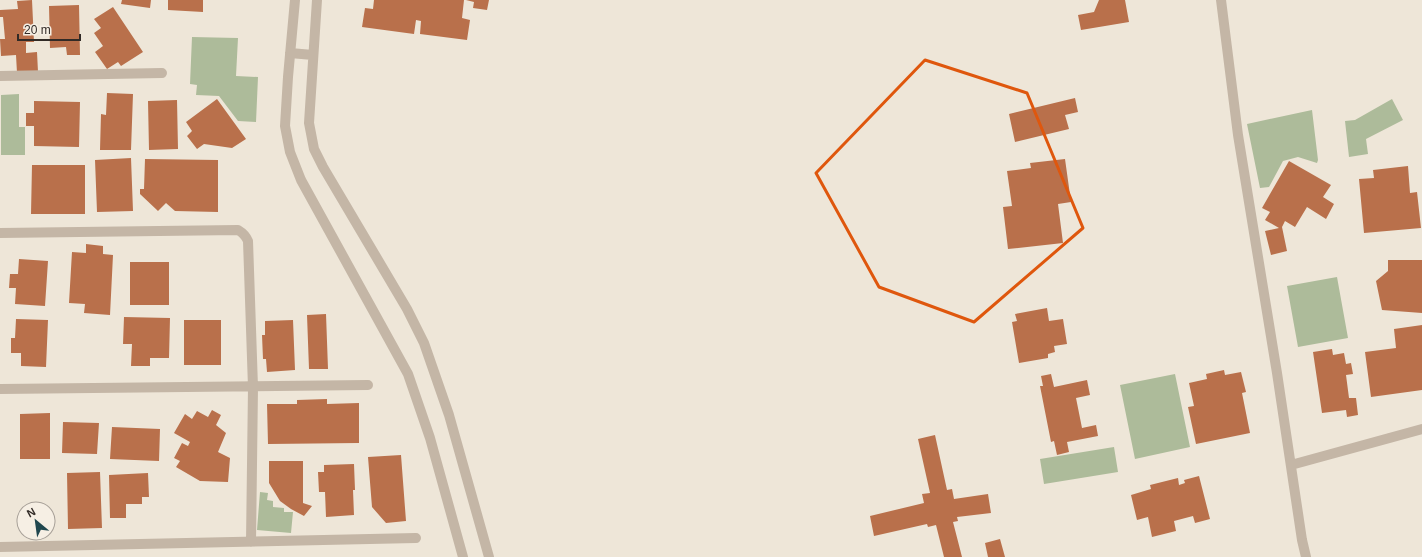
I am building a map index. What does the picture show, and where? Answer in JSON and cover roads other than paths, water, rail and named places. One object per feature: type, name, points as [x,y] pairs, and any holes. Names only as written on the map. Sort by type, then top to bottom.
[{"type":"street","points":[[294,0],[285,126],[290,152],[301,180],[408,374],[430,438],[463,557]]},
{"type":"street","points":[[317,0],[309,123],[314,149],[323,167],[407,309],[424,343],[449,415],[489,557]]},
{"type":"street","points":[[1221,0],[1238,135],[1302,540],[1306,557]]},
{"type":"street","points":[[290,53],[313,55]]},
{"type":"street","points":[[0,76],[162,73]]},
{"type":"street","points":[[0,233],[230,230],[238,230],[243,232],[248,241],[253,386],[251,542]]},
{"type":"street","points":[[0,389],[368,385]]},
{"type":"street","points":[[1291,465],[1422,429]]},
{"type":"street","points":[[0,547],[416,538]]}]
